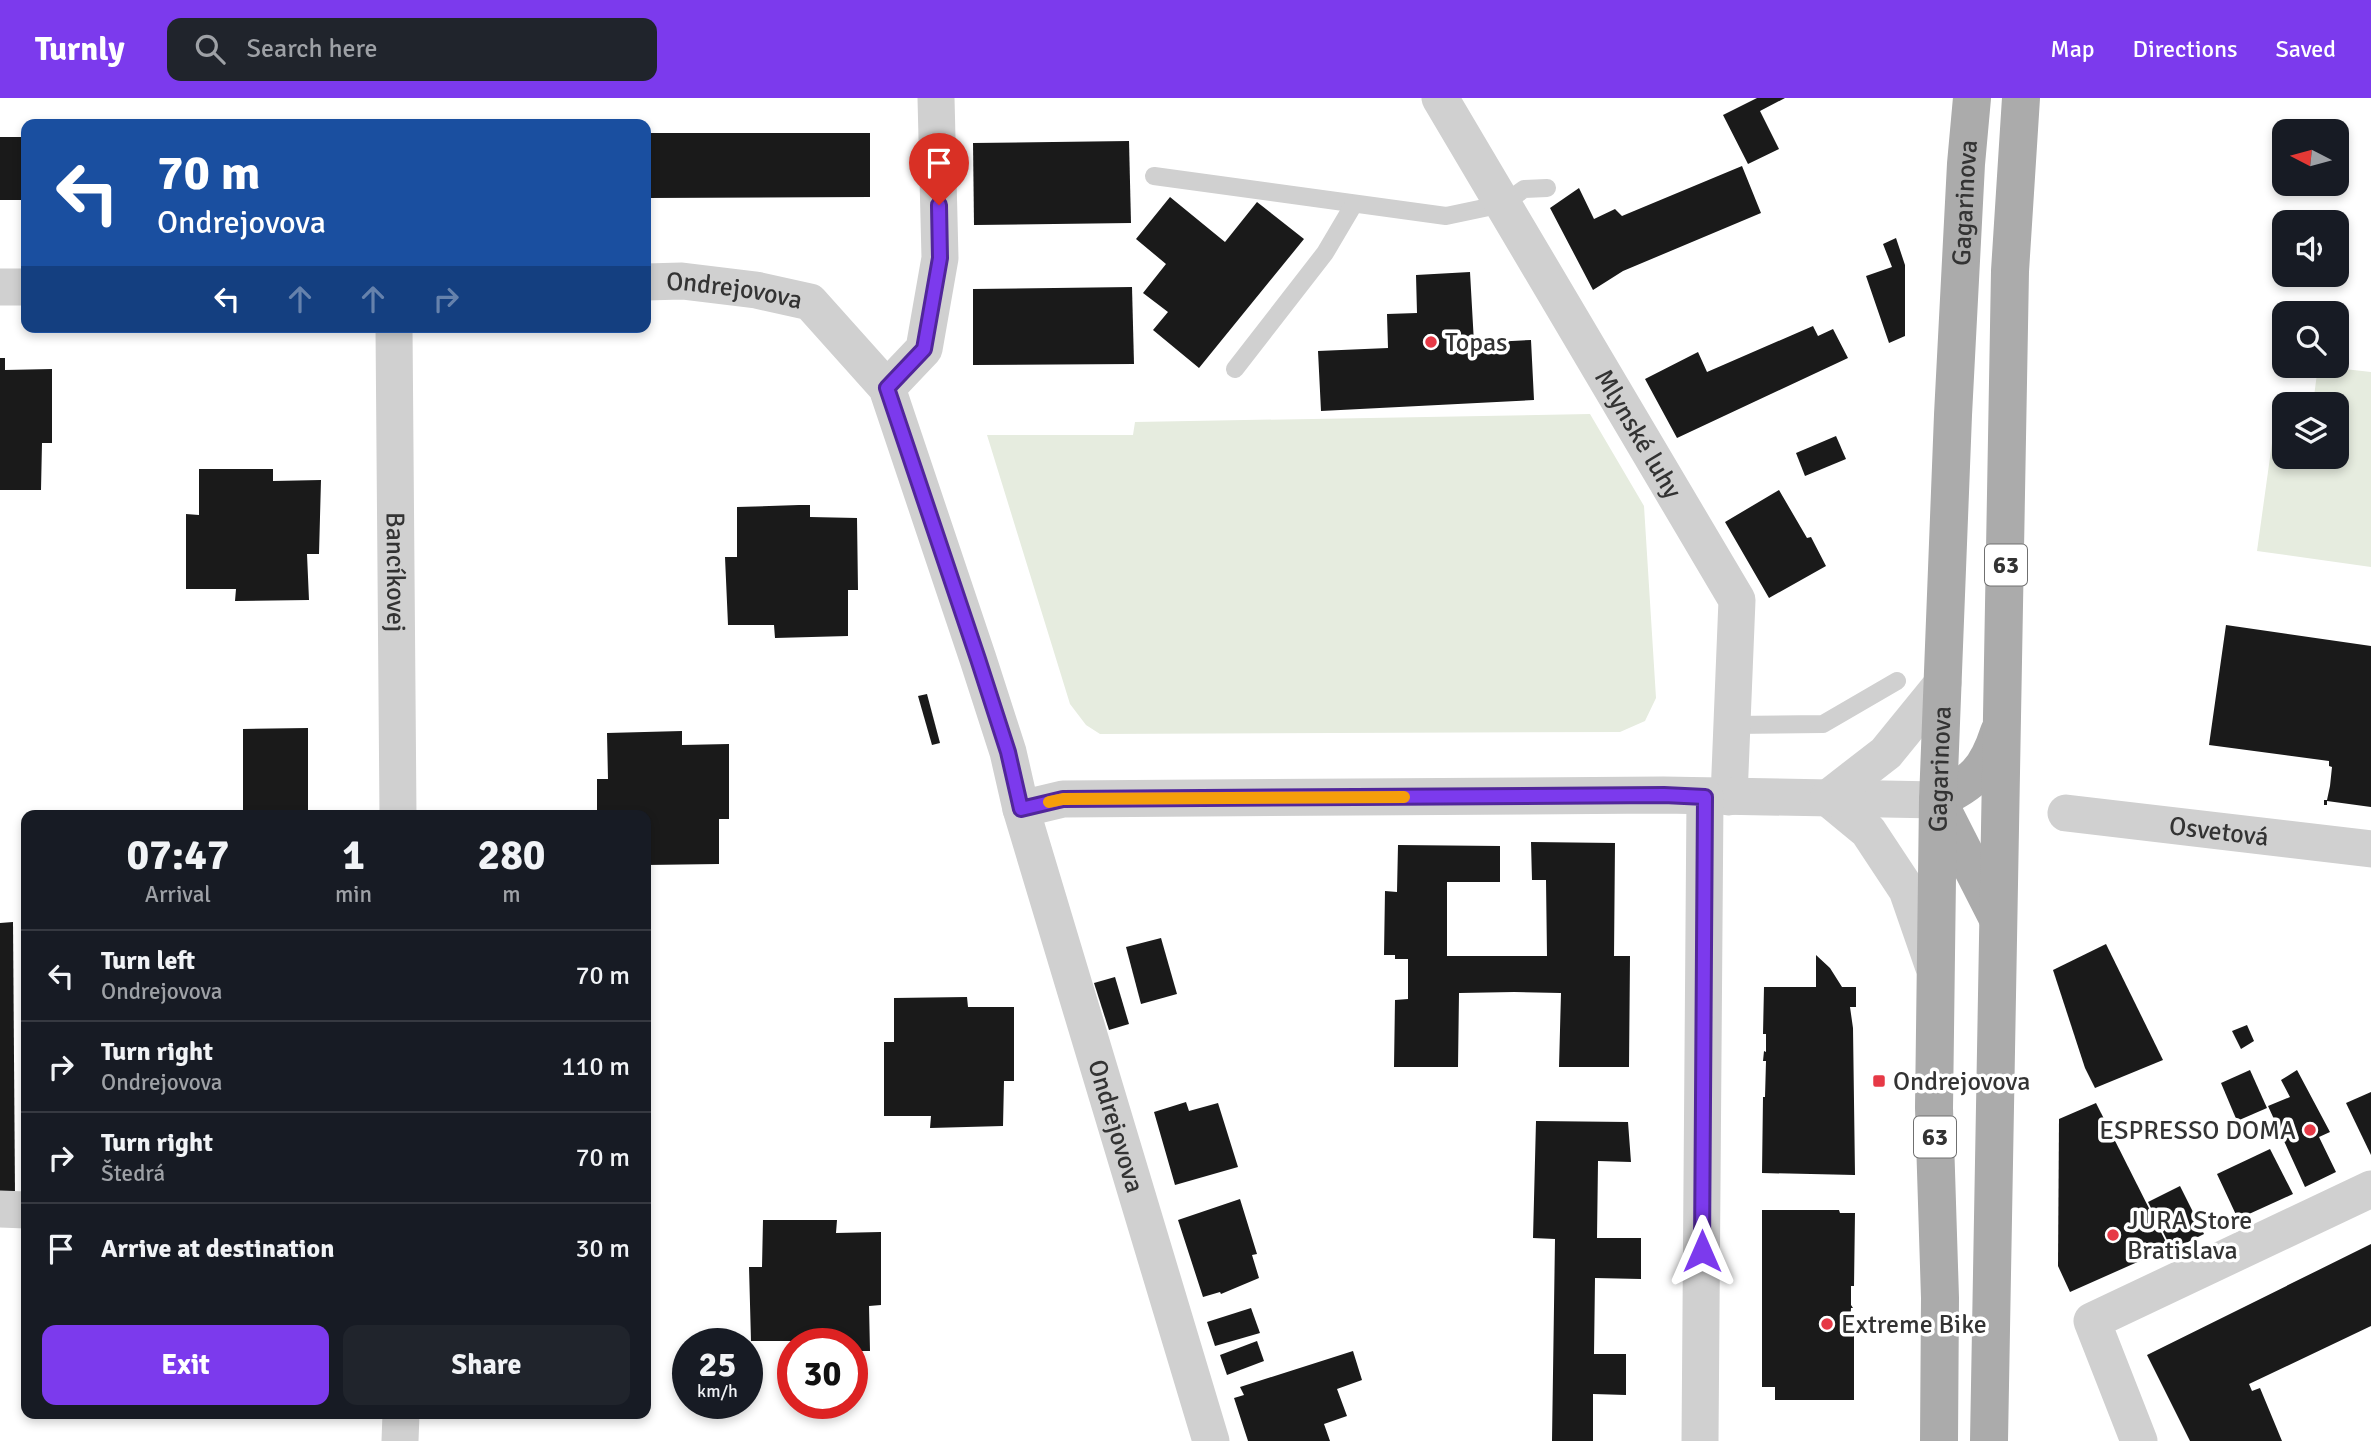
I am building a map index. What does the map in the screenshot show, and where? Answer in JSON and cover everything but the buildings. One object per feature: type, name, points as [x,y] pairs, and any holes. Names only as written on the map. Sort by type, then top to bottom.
[{"type":"main road","name":"Gagarinova","points":[[1939,1441],[1940,1298],[1934,1108],[1938,800],[1953,415],[1972,98]]},
{"type":"main road","name":"Gagarinova","points":[[1989,1441],[2010,271],[2021,98]]},
{"type":"main road","points":[[1999,923],[1938,800],[1969,783],[1991,756],[2003,722]]},
{"type":"street","points":[[887,388],[924,349],[940,258],[936,98]]},
{"type":"street","name":"Mlynské luhy","points":[[1440,98],[1737,600],[1732,725],[1717,797]]},
{"type":"street","name":"Ondrejovova","points":[[651,282],[682,281],[744,288],[810,302],[887,388],[1008,752],[1021,809],[1211,1441]]},
{"type":"street","points":[[0,287],[21,287]]},
{"type":"street","name":"Bancíkovej","points":[[394,333],[398,810]]},
{"type":"street","points":[[1828,798],[1886,753],[1943,682]]},
{"type":"street","points":[[1021,809],[1063,799],[1664,795],[1938,800]]},
{"type":"street","points":[[1700,1441],[1717,797]]},
{"type":"street","points":[[1828,798],[1868,831],[1907,890],[1937,976]]},
{"type":"street","name":"Osvetová","points":[[2066,813],[2371,849]]},
{"type":"street","points":[[2138,1441],[2092,1321],[2371,1189]]},
{"type":"street","points":[[0,1209],[21,1210]]},
{"type":"street","points":[[400,1441],[401,1419]]},
{"type":"lane","points":[[1154,176],[1446,216],[1503,204],[1524,189],[1547,188]]},
{"type":"lane","points":[[1235,369],[1325,253],[1354,204]]},
{"type":"lane","points":[[1732,725],[1823,724],[1897,681]]},
{"type":"shaded area","points":[[2349,370],[2371,372],[2371,567],[2257,551],[2272,443],[2272,469],[2349,469],[2349,392],[2315,392],[2316,378],[2349,378]]},
{"type":"shaded area","points":[[1590,414],[1644,506],[1656,698],[1645,721],[1620,732],[1100,734],[1086,725],[1070,704],[987,435],[1133,435],[1135,422]]},
{"type":"slow traffic","points":[[1049,802],[1063,799],[1404,797]]},
{"type":"place","name":"Topas","points":[[1431,342]]},
{"type":"place","name":"Ondrejovova","points":[[1879,1081]]},
{"type":"place","name":"ESPRESSO DOMA","points":[[2310,1130]]},
{"type":"place","name":"JURA Store Bratislava","points":[[2113,1235]]},
{"type":"place","name":"Extreme Bike","points":[[1827,1324]]},
{"type":"route","points":[[939,205],[940,258],[924,349],[887,388],[1008,752],[1021,809],[1063,799],[1664,795],[1705,797],[1702,1251]]}]
